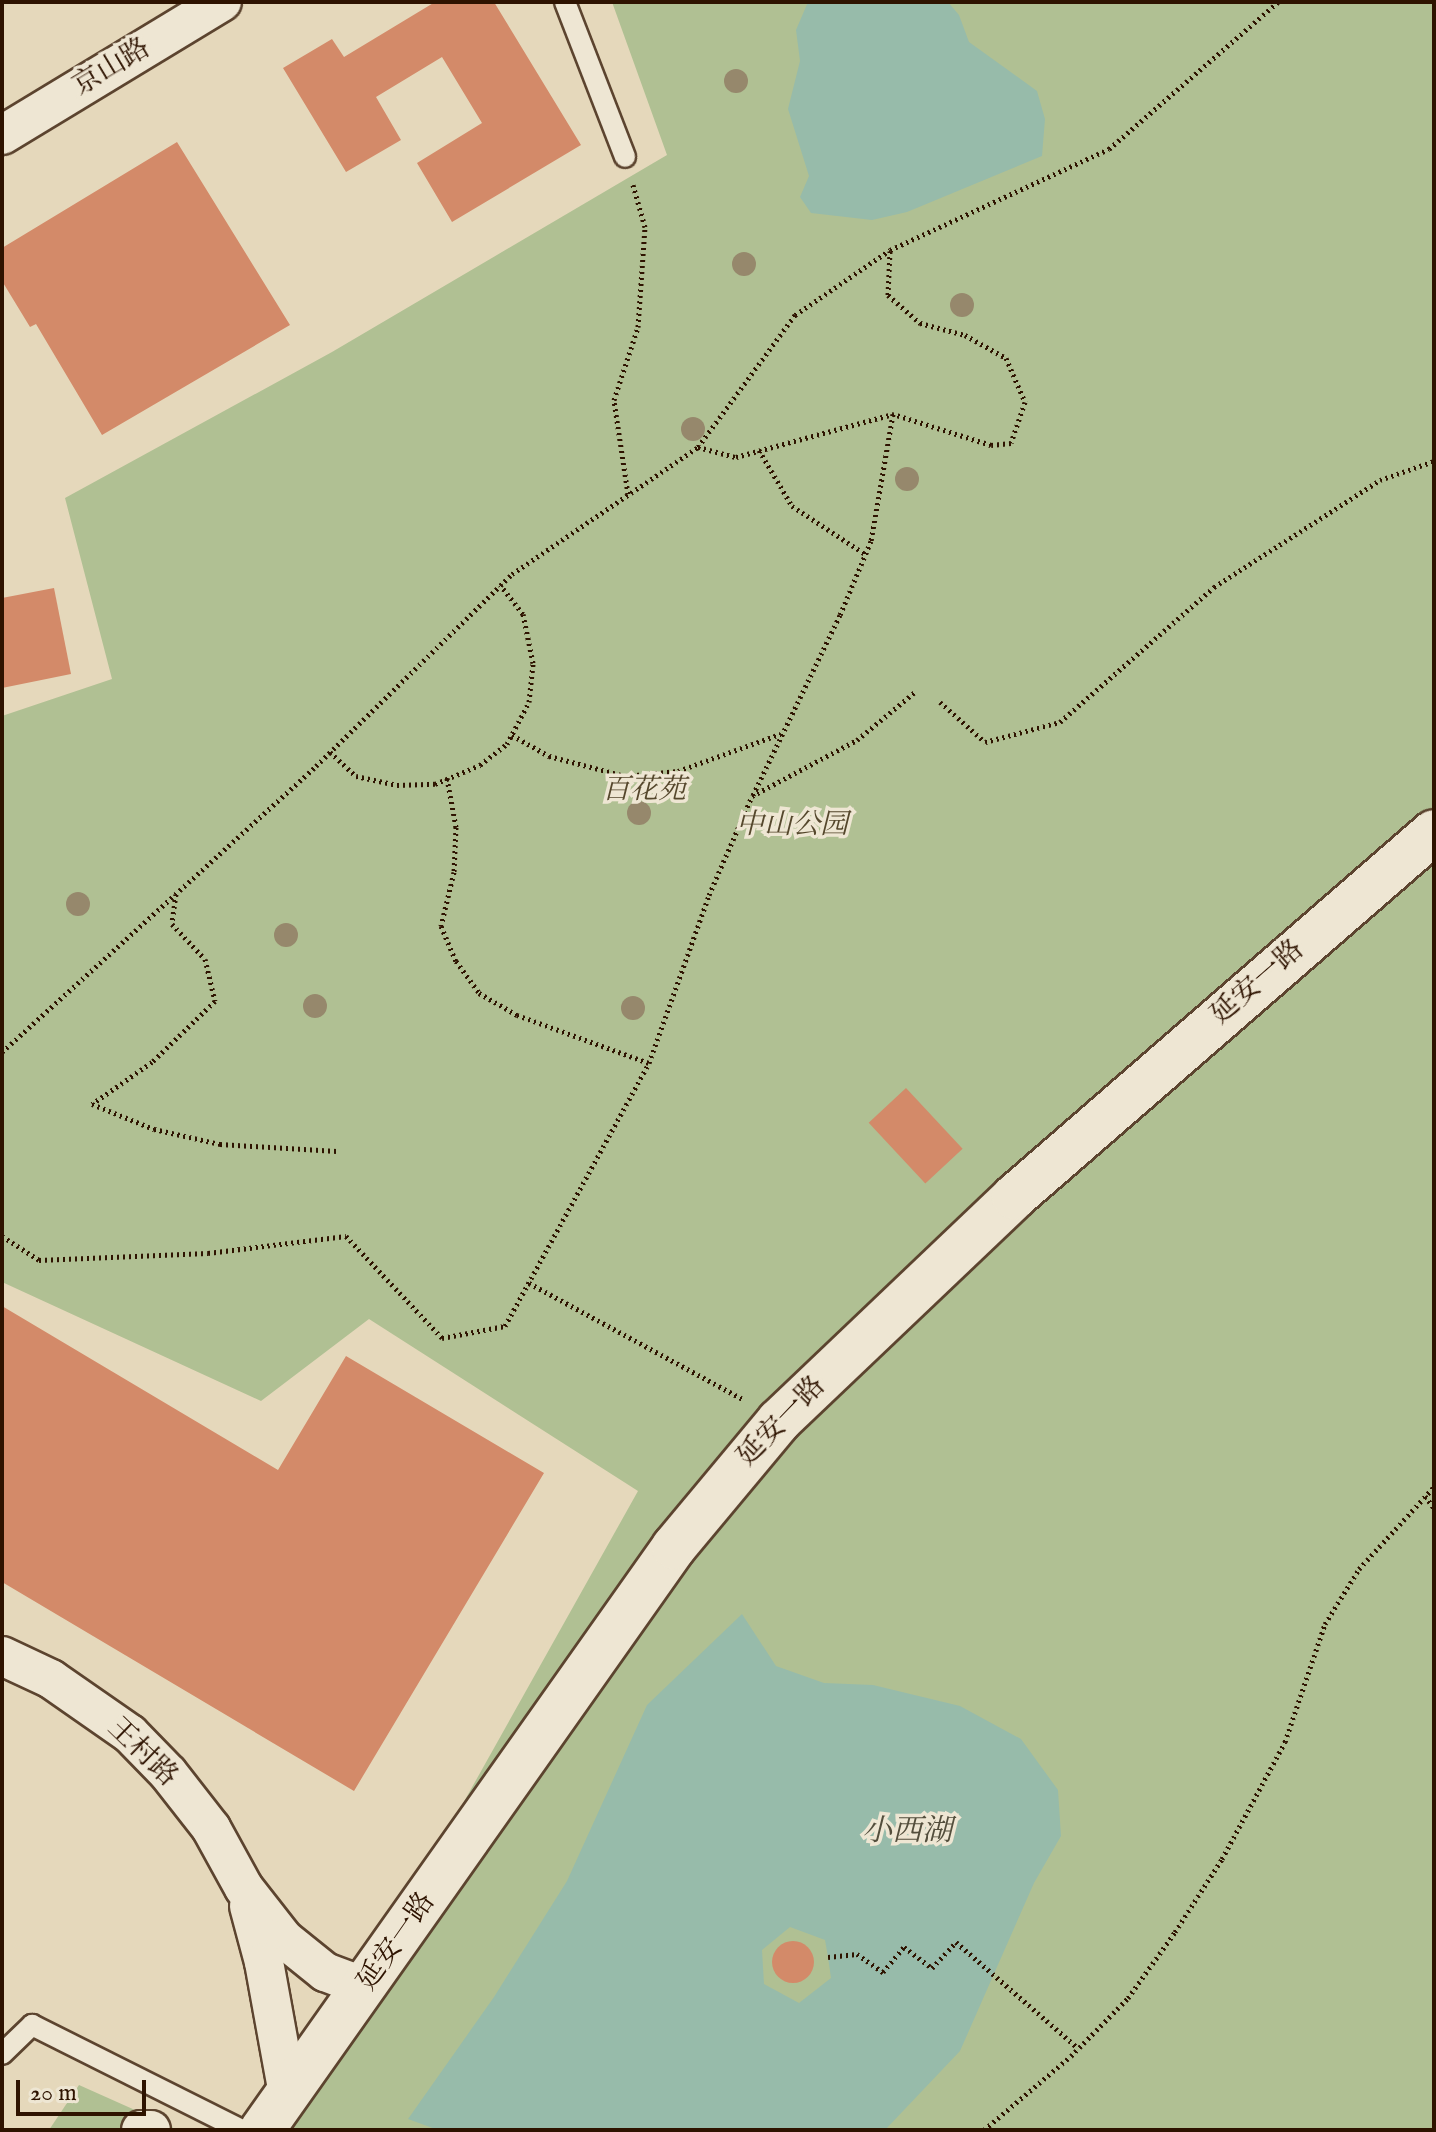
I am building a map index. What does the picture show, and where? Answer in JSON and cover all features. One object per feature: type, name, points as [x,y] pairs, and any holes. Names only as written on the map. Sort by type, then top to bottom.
[{"type":"main road","name":"延安一路","points":[[262,2130],[674,1547],[779,1421],[1014,1197],[1434,832]]},
{"type":"street","name":"京山路","points":[[2,135],[222,2]]},
{"type":"street","name":"王村路","points":[[2,1656],[51,1679],[130,1734],[168,1773],[211,1828],[244,1888],[303,1957],[325,1972],[365,1987]]},
{"type":"street","name":"王村路","points":[[244,1888],[264,1962],[288,2094]]},
{"type":"street","points":[[141,2130],[151,2130]]},
{"type":"lane","points":[[565,2],[625,157]]},
{"type":"lane","points":[[2,2054],[32,2025],[242,2130]]},
{"type":"path","points":[[2,1052],[330,752],[500,585],[698,447],[795,315],[890,250],[1109,149],[1278,2]]},
{"type":"path","points":[[625,157],[645,227],[638,327],[614,400],[628,494]]},
{"type":"path","points":[[698,447],[736,457],[893,414],[991,445],[1011,443],[1025,402],[1006,358],[965,335],[920,323],[888,295],[890,250]]},
{"type":"path","points":[[2,1236],[39,1260],[208,1253],[346,1236],[442,1338],[505,1326],[649,1063],[709,895],[752,796],[840,615],[871,541],[893,414]]},
{"type":"path","points":[[759,450],[792,506],[865,554]]},
{"type":"path","points":[[940,702],[985,742],[1060,722],[1214,587],[1380,480],[1434,461]]},
{"type":"path","points":[[330,752],[356,776],[397,785],[435,784],[480,765],[507,744],[529,702],[533,663],[523,614],[500,585]]},
{"type":"path","points":[[752,796],[857,740],[915,692]]},
{"type":"path","points":[[512,735],[549,756],[625,776],[678,771],[782,733]]},
{"type":"path","points":[[447,778],[456,827],[454,872],[441,926],[456,961],[479,993],[517,1015],[649,1063]]},
{"type":"path","points":[[176,893],[172,924],[205,959],[215,1001],[152,1062],[92,1104],[154,1129],[220,1144],[337,1151]]},
{"type":"path","points":[[529,1283],[779,1421]]},
{"type":"path","points":[[984,2130],[1078,2048],[1128,1998],[1222,1859],[1285,1742],[1325,1624],[1359,1569],[1434,1487]]},
{"type":"path","points":[[1425,1496],[1434,1508]]},
{"type":"path","points":[[828,1957],[857,1954],[883,1972],[904,1947],[932,1968],[956,1942],[1078,2048]]},
{"type":"green space","name":"中山公园","points":[[612,2],[1434,2],[1434,2130],[280,2130],[638,1491],[369,1319],[261,1401],[2,1282],[2,716],[112,679],[65,498],[332,352],[667,155]]},
{"type":"green space","points":[[79,2085],[173,2127],[171,2130],[49,2130]]},
{"type":"water","points":[[808,2],[948,2],[959,15],[969,42],[1037,91],[1045,119],[1042,156],[907,212],[872,220],[811,213],[800,197],[809,176],[788,109],[800,61],[796,30]]},
{"type":"water","name":"小西湖","points":[[742,1614],[776,1666],[824,1683],[873,1685],[960,1706],[1021,1739],[1058,1790],[1061,1836],[1034,1883],[960,2051],[885,2130],[438,2130],[408,2119],[494,1997],[567,1881],[647,1705]],"holes":[[[790,1927],[825,1940],[831,1978],[799,2003],[764,1984],[762,1950]]]},
{"type":"building","points":[[435,2],[494,2],[581,145],[452,222],[417,163],[482,123],[442,57],[376,97],[401,140],[346,172],[283,68],[332,39],[344,57]]},
{"type":"building","points":[[177,142],[290,325],[102,435],[36,324],[30,327],[2,281],[2,248]]},
{"type":"building","points":[[54,588],[71,674],[2,688],[2,598]]},
{"type":"building","points":[[906,1088],[963,1149],[925,1183],[869,1123]]},
{"type":"building","points":[[2,1306],[278,1470],[346,1356],[544,1473],[354,1791],[2,1582]]},
{"type":"building","points":[[793,1941],[808,1947],[814,1962],[808,1977],[793,1983],[778,1977],[772,1962],[778,1947]]},
{"type":"park label","name":"百花苑","points":[[644,791]]}]
